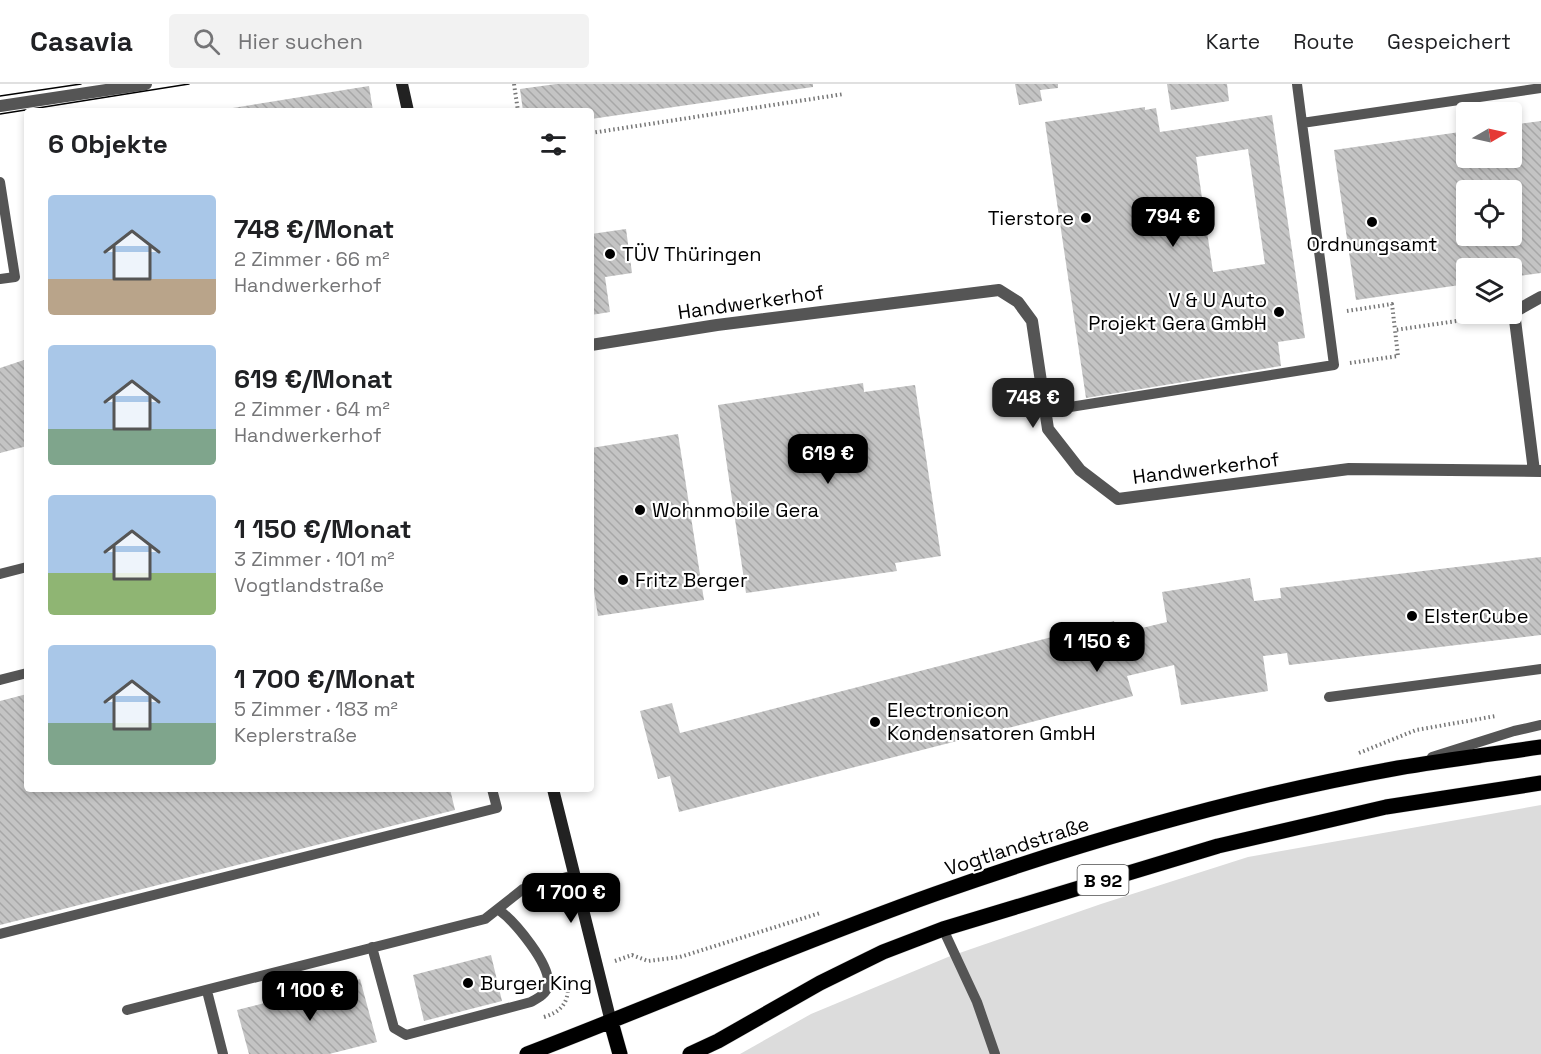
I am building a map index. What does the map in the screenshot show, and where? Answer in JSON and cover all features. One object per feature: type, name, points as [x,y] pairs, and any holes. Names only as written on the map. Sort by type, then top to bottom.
[{"type":"main road","points":[[402,84],[407,108]]},
{"type":"main road","name":"Vogtlandstraße","points":[[527,1054],[832,932],[1062,852],[1197,813],[1398,768],[1541,747]]},
{"type":"main road","name":"B 92","points":[[690,1054],[718,1041],[820,983],[883,952],[943,929],[1218,846],[1386,807],[1541,783]]},
{"type":"main road","points":[[554,792],[620,1054]]},
{"type":"street","points":[[0,106],[146,84]]},
{"type":"street","name":"Handwerkerhof","points":[[594,345],[717,326],[999,290],[1018,302],[1032,321],[1048,429],[1080,470],[1118,499],[1349,469],[1537,471],[1514,312],[1541,297]]},
{"type":"lane","points":[[1297,84],[1336,377]]},
{"type":"lane","points":[[1302,123],[1541,88]]},
{"type":"lane","points":[[0,182],[15,276],[0,279]]},
{"type":"lane","points":[[1045,411],[1334,365]]},
{"type":"lane","points":[[0,574],[24,568]]},
{"type":"lane","points":[[1329,697],[1541,669]]},
{"type":"lane","points":[[0,680],[24,674]]},
{"type":"lane","points":[[1398,768],[1514,731],[1541,725]]},
{"type":"lane","points":[[0,934],[497,808],[493,792]]},
{"type":"lane","points":[[127,1010],[485,919],[499,910],[508,898],[523,889],[574,875]]},
{"type":"lane","points":[[372,947],[394,1028],[406,1035],[531,1002],[542,996],[548,986],[546,974],[513,921],[499,910]]},
{"type":"lane","points":[[943,929],[977,1002],[995,1054]]},
{"type":"lane","points":[[207,991],[223,1054]]},
{"type":"path","points":[[514,84],[518,108]]},
{"type":"path","points":[[594,133],[844,94]]},
{"type":"path","points":[[1334,365],[1398,356],[1392,304],[1347,311]]},
{"type":"path","points":[[1395,330],[1456,321]]},
{"type":"shaded area","points":[[1541,805],[1541,1054],[740,1054],[811,1014],[948,957],[1101,904],[1248,857]]},
{"type":"building","points":[[556,84],[813,84],[813,87],[594,119],[594,108],[523,108],[520,89]]},
{"type":"building","points":[[1015,84],[1058,84],[1058,88],[1040,90],[1042,101],[1019,105]]},
{"type":"building","points":[[1167,84],[1227,84],[1229,101],[1171,110]]},
{"type":"building","points":[[369,86],[373,108],[232,108]]},
{"type":"building","points":[[1145,107],[1145,110],[1156,108],[1160,132],[1272,115],[1305,338],[1278,342],[1281,366],[1086,398],[1045,122]],"holes":[[[1248,149],[1265,264],[1213,272],[1196,157]]]},
{"type":"building","points":[[1541,121],[1541,273],[1522,276],[1522,258],[1456,258],[1456,286],[1356,300],[1334,150],[1456,133],[1456,168],[1522,168],[1522,124]]},
{"type":"building","name":"TÜV Thüringen","points":[[626,229],[632,273],[605,277],[610,312],[594,315],[594,234]]},
{"type":"building","points":[[24,360],[24,447],[0,453],[0,368]]},
{"type":"building","points":[[863,383],[864,392],[915,385],[941,556],[895,563],[897,571],[746,593],[718,405]]},
{"type":"building","name":"Wohnmobile Gera","points":[[678,434],[704,600],[598,616],[594,591],[594,448]]},
{"type":"building","points":[[1541,557],[1541,635],[1289,665],[1287,653],[1263,656],[1268,691],[1181,705],[1174,665],[1127,676],[1133,696],[679,812],[670,776],[658,779],[640,711],[672,703],[680,733],[1114,621],[1117,634],[1167,622],[1162,592],[1250,578],[1254,601],[1281,598],[1280,588]]},
{"type":"building","points":[[24,695],[24,792],[451,792],[455,810],[0,925],[0,701]]},
{"type":"building","points":[[491,955],[502,1001],[424,1021],[413,975]]},
{"type":"building","points":[[360,979],[377,1042],[329,1054],[249,1054],[237,1010]]},
{"type":"tram line","points":[[0,96],[81,84]]},
{"type":"tram line","points":[[38,108],[189,84]]},
{"type":"tram line","points":[[0,114],[24,110]]},
{"type":"place","name":"Tierstore","points":[[1086,218]]},
{"type":"place","name":"Ordnungsamt","points":[[1372,222]]},
{"type":"place","name":"TÜV Thüringen","points":[[610,254]]},
{"type":"place","name":"V & U Auto Projekt Gera GmbH","points":[[1279,312]]},
{"type":"place","name":"Wohnmobile Gera","points":[[640,510]]},
{"type":"place","name":"Fritz Berger","points":[[623,580]]},
{"type":"place","name":"ElsterCube","points":[[1412,616]]},
{"type":"place","name":"Electronicon Kondensatoren GmbH","points":[[875,722]]},
{"type":"place","name":"Burger King","points":[[468,983]]}]
